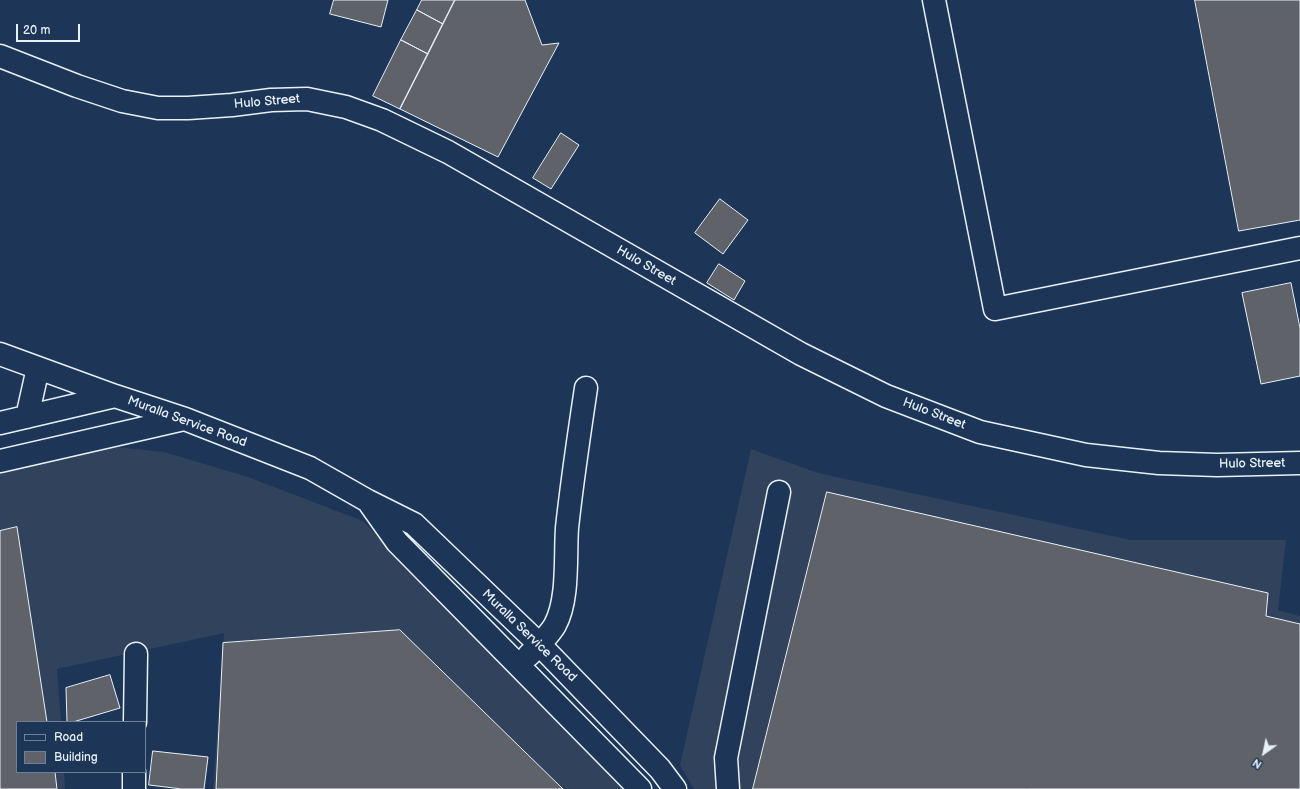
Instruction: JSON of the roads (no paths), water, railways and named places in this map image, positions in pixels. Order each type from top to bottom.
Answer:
[{"type":"street","points":[[934,0],[995,309],[1300,248]]},
{"type":"street","name":"Hulo Street","points":[[0,56],[77,86],[122,101],[158,108],[188,108],[232,105],[271,100],[307,99],[346,107],[382,120],[448,152],[800,354],[886,396],[980,432],[1086,455],[1159,463],[1217,465],[1300,463]]},
{"type":"street","name":"Muralla Service Road","points":[[0,354],[115,396],[185,419],[310,468],[368,501],[414,524],[539,644],[660,769],[675,789]]},
{"type":"street","points":[[27,417],[38,368]]},
{"type":"street","points":[[520,666],[555,626],[561,608],[566,573],[567,532],[571,493],[586,388]]},
{"type":"street","points":[[0,423],[115,396]]},
{"type":"street","points":[[0,461],[185,419]]},
{"type":"street","points":[[728,789],[726,758],[779,492]]},
{"type":"street","name":"Muralla Service Road","points":[[368,501],[398,542],[640,789]]},
{"type":"street","points":[[135,721],[136,654]]},
{"type":"street","points":[[134,773],[134,789]]}]
